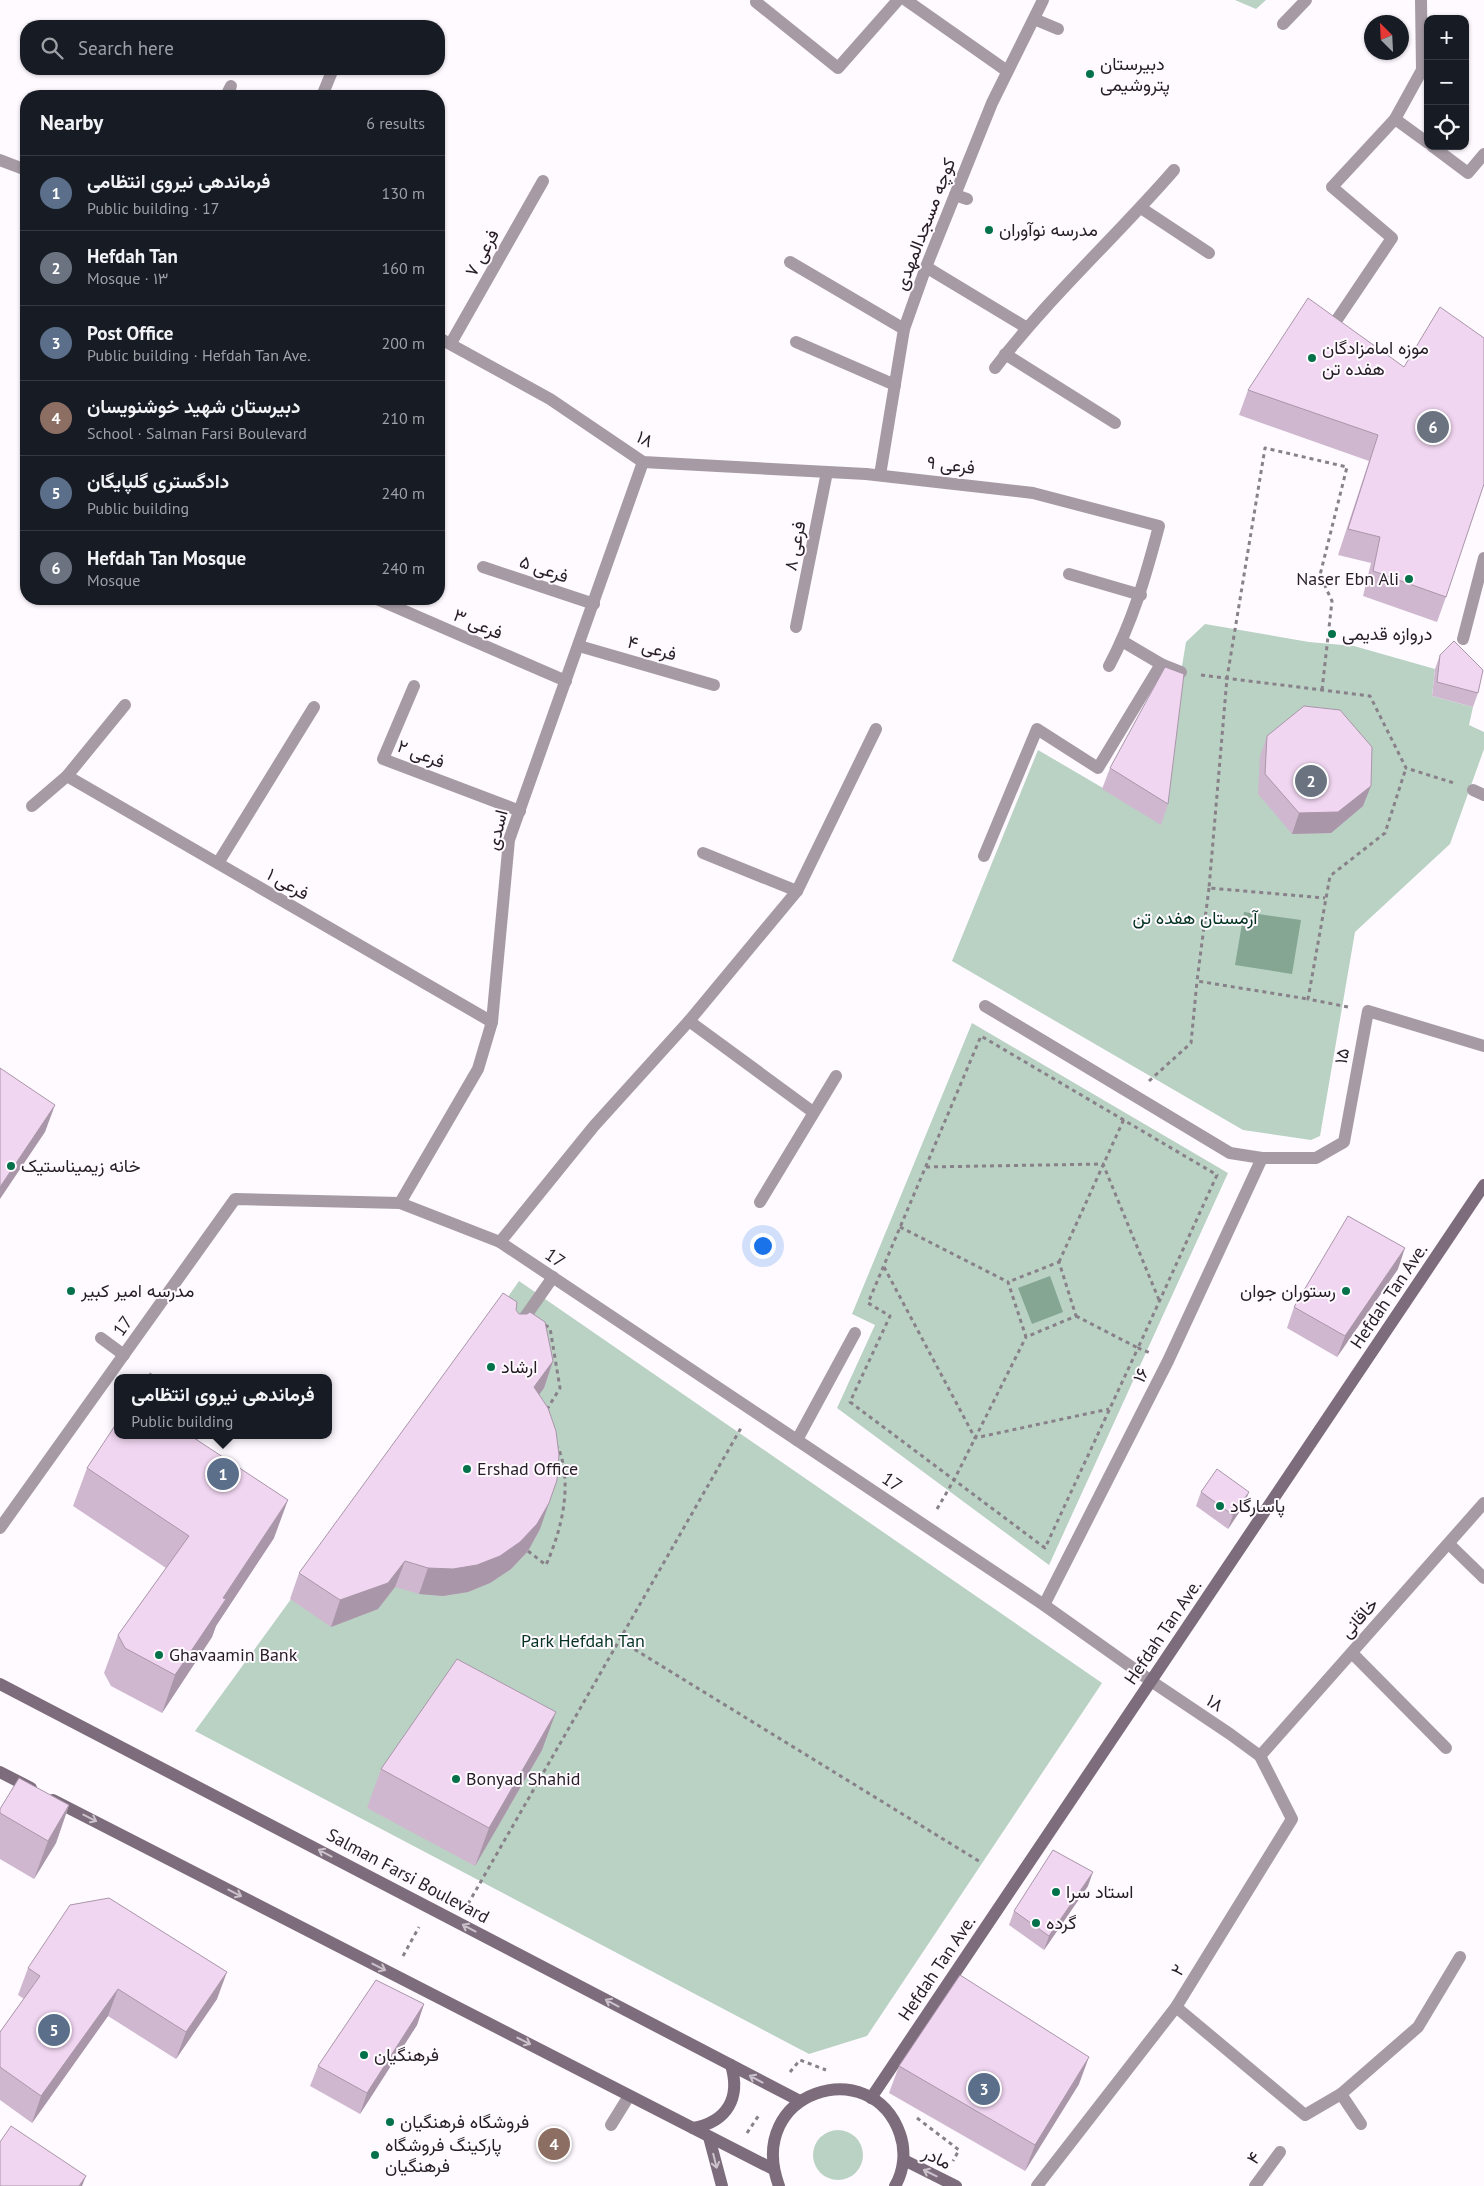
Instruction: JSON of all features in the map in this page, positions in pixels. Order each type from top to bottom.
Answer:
[{"type":"main road","name":"Hefdah Tan Ave.","points":[[871,2098],[1484,1185]]},
{"type":"main road","name":"Salman Farsi Boulevard","points":[[0,1684],[800,2101]]},
{"type":"main road","points":[[1,1775],[773,2169]]},
{"type":"main road","points":[[694,2128],[706,2126],[718,2119],[727,2109],[735,2087],[731,2065]]},
{"type":"main road","points":[[779,2186],[773,2169],[772,2150],[776,2132],[785,2114],[800,2101],[816,2093],[835,2089],[854,2091],[871,2098],[886,2110],[896,2124],[902,2142],[904,2160],[899,2180],[895,2186]]},
{"type":"main road","points":[[709,2137],[722,2186]]},
{"type":"main road","name":"مادر","points":[[904,2160],[956,2186]]},
{"type":"street","points":[[756,2],[838,68],[898,0]]},
{"type":"street","points":[[906,0],[1007,71]]},
{"type":"street","name":"کوچه مسجدالمهدی","points":[[880,474],[904,329],[954,195],[992,103],[1043,0]]},
{"type":"street","points":[[1283,24],[1306,0]]},
{"type":"street","points":[[1332,327],[1392,238],[1332,187],[1395,119],[1422,70],[1421,0]]},
{"type":"street","points":[[1034,19],[1058,29]]},
{"type":"street","points":[[324,90],[331,75]]},
{"type":"street","points":[[1395,119],[1424,140]]},
{"type":"street","points":[[1437,150],[1468,173],[1484,154]]},
{"type":"street","points":[[0,160],[20,168]]},
{"type":"street","points":[[995,368],[1027,328],[1141,208],[1174,170]]},
{"type":"street","name":"فرعی ۷","points":[[451,343],[543,180]]},
{"type":"street","points":[[954,195],[967,199]]},
{"type":"street","points":[[1141,208],[1209,253]]},
{"type":"street","points":[[790,262],[904,329]]},
{"type":"street","points":[[926,267],[1027,328]]},
{"type":"street","name":"۱۸","points":[[445,340],[550,399],[643,462],[866,474]]},
{"type":"street","points":[[796,342],[895,385]]},
{"type":"street","points":[[1005,354],[1115,424]]},
{"type":"street","name":"اسدی","points":[[400,1203],[478,1069],[492,1022],[509,840],[643,462]]},
{"type":"street","name":"فرعی ۸","points":[[796,627],[827,472]]},
{"type":"street","name":"فرعی ۹","points":[[866,474],[880,474],[1032,493],[1159,526],[1140,595]]},
{"type":"street","points":[[1463,639],[1484,558]]},
{"type":"street","name":"فرعی ۵","points":[[483,567],[594,604]]},
{"type":"street","points":[[1069,574],[1140,595],[1122,641],[1109,666]]},
{"type":"street","name":"فرعی ۳","points":[[391,605],[566,681]]},
{"type":"street","points":[[1122,641],[1161,664],[1181,672]]},
{"type":"street","name":"فرعی ۴","points":[[579,646],[714,685]]},
{"type":"street","points":[[984,856],[1037,729],[1098,768],[1161,664]]},
{"type":"street","name":"فرعی ۲","points":[[414,686],[383,759],[520,811]]},
{"type":"street","points":[[32,806],[66,776],[125,705]]},
{"type":"street","points":[[218,864],[314,707]]},
{"type":"street","points":[[500,1242],[594,1126],[689,1022],[797,891],[876,728]]},
{"type":"street","name":"فرعی ۱","points":[[66,776],[492,1022]]},
{"type":"street","points":[[703,853],[797,891]]},
{"type":"street","name":"۱۵","points":[[985,1006],[1230,1153],[1262,1158],[1316,1158],[1344,1142],[1368,1011]]},
{"type":"street","points":[[1368,1011],[1484,1046]]},
{"type":"street","points":[[689,1022],[813,1112]]},
{"type":"street","points":[[760,1202],[836,1076]]},
{"type":"street","name":"۱۶","points":[[1044,1605],[1168,1361],[1262,1158]]},
{"type":"street","name":"17","points":[[0,1528],[235,1199],[400,1203],[500,1242],[1044,1605],[1150,1681]]},
{"type":"street","points":[[514,1333],[552,1277]]},
{"type":"street","points":[[797,1440],[855,1334]]},
{"type":"street","points":[[101,1338],[124,1355]]},
{"type":"street","name":"خاقانی","points":[[1260,1756],[1484,1503]]},
{"type":"street","points":[[1449,1544],[1484,1578]]},
{"type":"street","points":[[1352,1653],[1446,1748]]},
{"type":"street","name":"۱۸","points":[[1150,1681],[1260,1756]]},
{"type":"street","name":"۲","points":[[1037,2186],[1176,2007],[1292,1819],[1260,1756]]},
{"type":"street","points":[[1176,2007],[1305,2115],[1341,2094],[1418,2027],[1460,1957]]},
{"type":"street","points":[[1341,2094],[1361,2124]]},
{"type":"street","points":[[611,2125],[629,2096]]},
{"type":"street","name":"۴","points":[[1255,2186],[1280,2152]]},
{"type":"path","points":[[1322,690],[1332,601],[1320,575],[1347,467],[1265,448],[1227,678],[1208,888],[1197,982],[1308,999],[1368,1011]]},
{"type":"path","points":[[1181,672],[1370,696],[1406,768],[1479,792]]},
{"type":"path","points":[[1308,999],[1330,876],[1384,833],[1406,768]]},
{"type":"path","points":[[1208,888],[1325,898]]},
{"type":"path","points":[[981,1036],[1217,1175],[1045,1548],[850,1402],[890,1316],[868,1303],[926,1167],[981,1036]]},
{"type":"path","points":[[926,1167],[1104,1164],[1159,1301]]},
{"type":"path","points":[[900,1227],[1008,1282],[1026,1337]]},
{"type":"path","points":[[1008,1282],[1059,1262],[1076,1316],[1138,1348]]},
{"type":"path","points":[[884,1267],[976,1438]]},
{"type":"path","points":[[527,1314],[550,1328],[560,1388],[544,1414]]},
{"type":"path","points":[[926,1526],[954,1480],[1026,1337],[1076,1316]]},
{"type":"path","points":[[976,1438],[1109,1409]]},
{"type":"path","points":[[458,1922],[621,1641],[751,1410]]},
{"type":"path","points":[[528,1551],[546,1565],[553,1548],[565,1500],[564,1462],[557,1446]]},
{"type":"path","points":[[621,1641],[982,1863]]},
{"type":"path","points":[[393,1974],[430,1908]]},
{"type":"green space","points":[[1235,0],[1266,0],[1256,9]]},
{"type":"green space","name":"آرمستان هفده تن","points":[[1205,624],[1309,642],[1354,646],[1435,669],[1432,696],[1473,707],[1469,725],[1484,732],[1484,749],[1450,844],[1355,932],[1320,1136],[1311,1140],[1243,1130],[952,961],[1038,750],[1103,788],[1181,672],[1186,642]]},
{"type":"green space","points":[[972,1023],[1228,1173],[1049,1565],[837,1408],[875,1325],[852,1314]]},
{"type":"green space","name":"Park Hefdah Tan","points":[[519,1281],[1102,1683],[867,2036],[809,2054],[195,1731],[446,1386]]},
{"type":"green space","points":[[833,2130],[843,2130],[856,2137],[863,2150],[863,2160],[856,2173],[843,2180],[833,2180],[824,2176],[817,2169],[813,2160],[813,2150],[817,2141],[824,2134]]},
{"type":"shaded area","points":[[1244,912],[1301,920],[1292,974],[1235,965]]},
{"type":"shaded area","points":[[1050,1276],[1063,1312],[1032,1324],[1018,1288]]},
{"type":"building","points":[[1308,298],[1404,367],[1440,307],[1484,338],[1484,484],[1446,597],[1373,571],[1380,537],[1348,529],[1378,435],[1248,390]]},
{"type":"building","points":[[1454,641],[1483,670],[1478,693],[1437,682],[1440,655]]},
{"type":"building","points":[[1165,667],[1184,674],[1168,804],[1110,768]]},
{"type":"building","points":[[1304,706],[1340,710],[1372,747],[1371,786],[1338,812],[1299,813],[1265,774],[1267,736]]},
{"type":"building","points":[[0,1068],[55,1105],[0,1187]]},
{"type":"building","name":"رستوران جوان","points":[[1348,1216],[1405,1248],[1345,1336],[1294,1307]]},
{"type":"building","name":"Ershad Office","points":[[503,1293],[517,1302],[516,1310],[519,1314],[530,1312],[545,1322],[553,1361],[534,1387],[548,1408],[556,1431],[559,1455],[557,1480],[549,1503],[537,1524],[520,1542],[500,1556],[477,1565],[453,1569],[428,1568],[405,1561],[388,1583],[340,1600],[299,1573]]},
{"type":"building","points":[[114,1427],[114,1439],[196,1439],[288,1500],[223,1598],[226,1599],[175,1675],[125,1648],[118,1635],[189,1536],[87,1468]]},
{"type":"building","points":[[1217,1469],[1249,1492],[1233,1515],[1201,1492]]},
{"type":"building","name":"Bonyad Shahid","points":[[457,1659],[556,1712],[489,1828],[381,1769]]},
{"type":"building","points":[[19,1778],[69,1805],[48,1841],[0,1813],[0,1809]]},
{"type":"building","points":[[1053,1850],[1093,1872],[1049,1936],[1014,1911]]},
{"type":"building","points":[[109,1898],[227,1972],[186,2032],[118,1989],[41,2096],[0,2067],[0,2032],[40,1976],[28,1968],[70,1905]]},
{"type":"building","points":[[960,1975],[1089,2057],[1035,2145],[899,2066]]},
{"type":"building","name":"فرهنگیان","points":[[376,1980],[424,2004],[367,2093],[318,2066]]},
{"type":"building","points":[[11,2126],[86,2176],[79,2186],[0,2186],[0,2142]]},
{"type":"place","name":"دبیرستان پتروشیمی","points":[[1090,74]]},
{"type":"place","name":"مدرسه نوآوران","points":[[989,230]]},
{"type":"place","name":"موزه امامزادگان هفده تن","points":[[1312,358]]},
{"type":"place","name":"Hefdah Tan Mosque","points":[[1433,427]]},
{"type":"place","name":"Naser Ebn Ali","points":[[1409,579]]},
{"type":"place","name":"دروازه قدیمی","points":[[1332,634]]},
{"type":"place","name":"Hefdah Tan","points":[[1311,781]]},
{"type":"place","name":"خانه زیمیناستیک","points":[[11,1166]]},
{"type":"place","name":"مدرسه امیر کبیر","points":[[71,1291]]},
{"type":"place","name":"رستوران جوان","points":[[1346,1291]]},
{"type":"place","name":"ارشاد","points":[[491,1367]]},
{"type":"place","name":"Ershad Office","points":[[467,1469]]},
{"type":"place","name":"فرماندهی نیروی انتظامی","points":[[223,1474]]},
{"type":"place","name":"پاسارگاد","points":[[1220,1506]]},
{"type":"place","name":"Ghavaamin Bank","points":[[159,1655]]},
{"type":"place","name":"Bonyad Shahid","points":[[456,1779]]},
{"type":"place","name":"استاد سرا","points":[[1056,1892]]},
{"type":"place","name":"گرده","points":[[1036,1923]]},
{"type":"place","name":"دادگستری گلپایگان","points":[[54,2030]]},
{"type":"place","name":"فرهنگیان","points":[[364,2055]]},
{"type":"place","name":"Post Office","points":[[984,2089]]},
{"type":"place","name":"فروشگاه فرهنگیان","points":[[390,2122]]},
{"type":"place","name":"دبیرستان شهید خوشنویسان","points":[[554,2144]]},
{"type":"place","name":"پارکینگ فروشگاه فرهنگیان","points":[[375,2155]]}]
